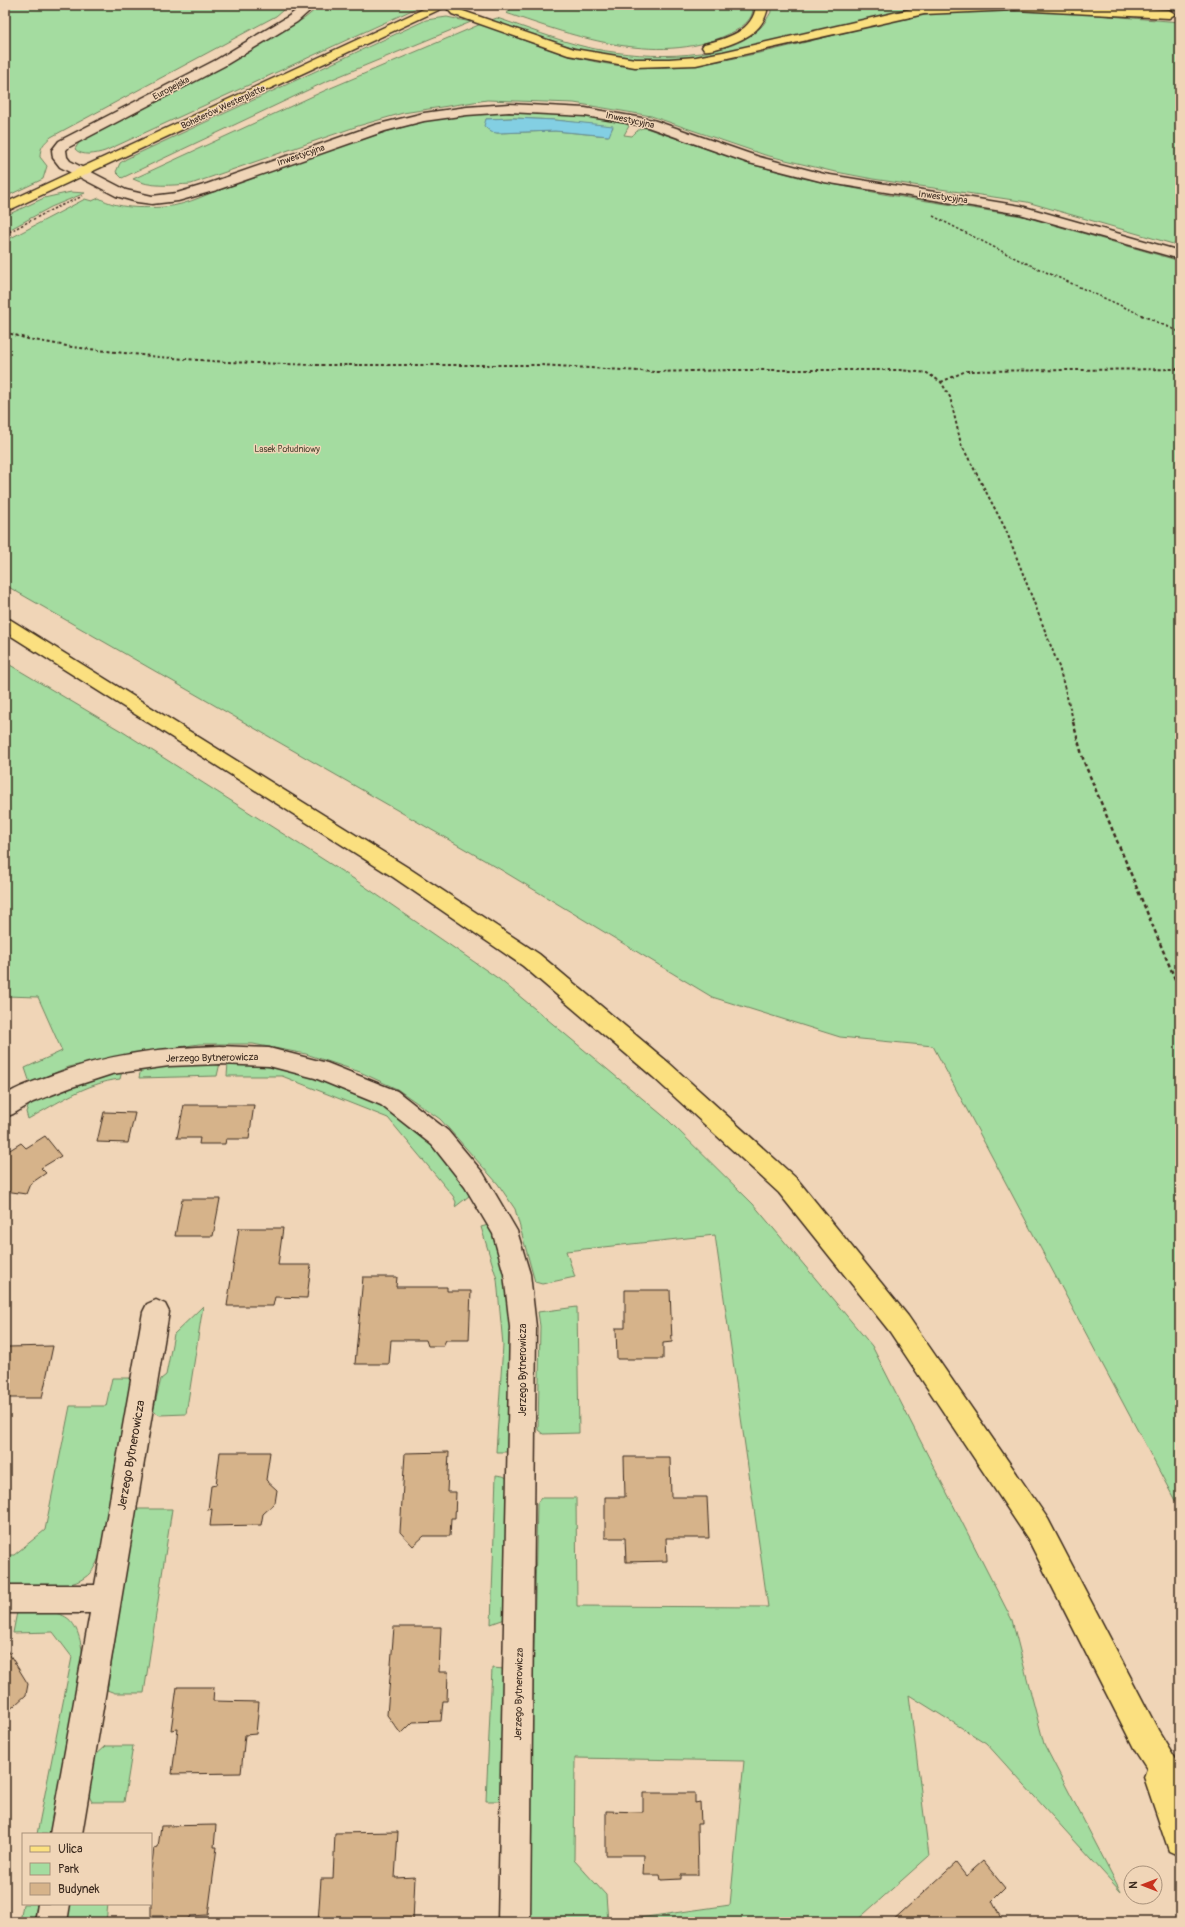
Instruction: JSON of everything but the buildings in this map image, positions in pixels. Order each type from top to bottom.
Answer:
[{"type":"main road","name":"Bohaterów Westerplatte","points":[[5,208],[441,5]]},
{"type":"main road","points":[[450,5],[456,12],[572,52],[634,63],[696,61],[924,10],[957,6],[998,5],[1174,15]]},
{"type":"main road","points":[[540,28],[572,39],[614,50],[679,51],[723,44],[742,34],[757,25],[763,10],[762,5]]},
{"type":"main road","points":[[1071,5],[1174,15]]},
{"type":"main road","points":[[5,624],[400,872],[531,960],[661,1070],[788,1186],[899,1324],[1038,1529],[1147,1741],[1180,1795]]},
{"type":"main road","points":[[1147,1741],[1180,1840]]},
{"type":"street","name":"Europejska","points":[[82,173],[65,164],[60,158],[59,150],[64,144],[220,63],[293,19],[310,5]]},
{"type":"street","name":"Inwestycyjna","points":[[82,173],[121,193],[137,198],[152,200],[178,196],[212,187],[380,128],[424,117],[467,111],[508,108],[585,112],[648,123],[754,160],[824,178],[999,206],[1042,215],[1180,255]]},
{"type":"street","name":"Jerzego Bytnerowicza","points":[[5,1107],[26,1095],[66,1079],[112,1065],[169,1057],[220,1055],[269,1057],[319,1070],[389,1098],[440,1138],[474,1180],[505,1231],[517,1274],[523,1327],[514,1922]]},
{"type":"street","name":"Jerzego Bytnerowicza","points":[[66,1833],[156,1312]]},
{"type":"street","points":[[5,1599],[107,1599]]},
{"type":"street","points":[[50,1922],[54,1905]]},
{"type":"path","points":[[920,194],[921,208],[946,224],[1016,259],[1180,332]]},
{"type":"path","points":[[5,234],[53,209],[86,195]]},
{"type":"path","points":[[5,332],[28,339],[72,347],[159,357],[226,362],[316,365],[540,365],[656,372],[731,370],[900,370],[927,373],[941,382],[950,397],[961,444],[1006,530],[1059,667],[1084,762],[1180,991]]},
{"type":"path","points":[[941,382],[966,371],[1180,369]]},
{"type":"green space","points":[[5,5],[289,5],[276,16],[51,137],[44,143],[41,150],[40,157],[47,166],[43,179],[5,197]]},
{"type":"green space","points":[[321,5],[423,5],[105,151],[85,154],[78,152],[75,149],[80,141],[255,47],[305,18]]},
{"type":"green space","points":[[496,5],[752,5],[753,9],[751,17],[742,26],[735,31],[708,42],[679,48],[650,48],[620,45],[561,31],[506,13],[510,11]]},
{"type":"green space","points":[[770,5],[935,5],[714,54],[681,59],[658,60],[625,59],[574,48],[491,20],[497,18],[564,41],[605,51],[628,54],[676,55],[700,53],[723,48],[743,40],[763,25],[771,12]]},
{"type":"green space","points":[[1110,5],[1148,5],[1180,8],[1180,11]]},
{"type":"green space","points":[[971,9],[1039,10],[1180,22],[1180,246],[1027,202],[873,179],[831,171],[765,155],[651,116],[574,103],[487,100],[403,113],[358,126],[191,184],[154,185],[133,179],[326,90],[481,24],[556,52],[595,62],[653,68],[688,66],[739,57],[871,26],[921,16]]},
{"type":"green space","points":[[447,17],[471,22],[325,82],[122,178],[116,172],[120,163],[126,159],[426,20]]},
{"type":"green space","name":"Lasek Południowy","points":[[523,112],[592,117],[625,123],[629,126],[624,135],[632,136],[640,129],[646,128],[750,164],[802,178],[883,194],[1022,216],[1180,261],[1180,1510],[933,1046],[840,1037],[712,997],[498,868],[5,585],[5,241],[85,199],[92,201],[99,198],[106,202],[131,207],[174,206],[192,201],[227,186],[325,152],[414,124],[454,117]],"holes":[[[513,118],[555,120],[613,127],[608,136],[555,131],[497,133],[486,128],[486,119]]]},
{"type":"green space","points":[[71,192],[85,193],[51,207],[5,232],[5,216],[44,198]]},
{"type":"green space","points":[[5,662],[123,732],[354,879],[499,979],[667,1119],[753,1204],[872,1346],[1012,1620],[1044,1744],[1121,1892],[986,1743],[909,1695],[929,1856],[855,1922],[638,1922],[639,1918],[730,1905],[744,1761],[575,1758],[574,1860],[606,1895],[608,1922],[528,1922],[537,1503],[541,1498],[576,1498],[577,1606],[768,1607],[715,1235],[566,1251],[575,1277],[542,1284],[535,1282],[515,1209],[498,1184],[440,1119],[397,1089],[360,1072],[306,1054],[253,1044],[199,1044],[120,1056],[69,1067],[30,1083],[25,1068],[62,1051],[38,997],[5,996]]},
{"type":"green space","points":[[220,1063],[217,1076],[139,1078],[141,1068]]},
{"type":"green space","points":[[228,1063],[258,1065],[288,1070],[346,1088],[373,1101],[399,1117],[444,1157],[470,1191],[469,1196],[455,1207],[456,1202],[453,1196],[388,1118],[282,1076],[227,1076]]},
{"type":"green space","points":[[122,1071],[120,1079],[108,1081],[84,1089],[28,1119],[26,1112],[30,1102],[87,1079]]},
{"type":"green space","points":[[492,1224],[501,1246],[514,1338],[512,1449],[507,1452],[496,1452],[503,1345],[497,1279],[481,1227]]},
{"type":"green space","points":[[203,1306],[186,1414],[160,1415],[153,1411],[161,1379],[166,1375],[174,1334]]},
{"type":"green space","points":[[577,1307],[579,1433],[543,1434],[538,1430],[540,1326],[538,1312]]},
{"type":"green space","points":[[112,1378],[132,1378],[102,1550],[95,1566],[84,1578],[67,1585],[46,1587],[5,1586],[5,1555],[14,1555],[45,1530],[70,1406],[106,1406]]},
{"type":"green space","points":[[496,1475],[503,1476],[511,1480],[505,1619],[491,1624]]},
{"type":"green space","points":[[136,1509],[172,1509],[144,1693],[115,1693],[107,1690]]},
{"type":"green space","points":[[17,1612],[44,1612],[64,1616],[71,1621],[76,1629],[83,1657],[50,1833],[37,1833],[72,1657],[53,1632],[13,1633]]},
{"type":"green space","points":[[492,1668],[505,1669],[500,1801],[486,1801]]},
{"type":"green space","points":[[106,1746],[133,1746],[124,1802],[92,1802],[87,1792],[95,1756]]},
{"type":"green space","points":[[23,1905],[37,1905],[34,1922],[20,1922]]},
{"type":"green space","points":[[68,1905],[108,1905],[106,1922],[65,1922]]},
{"type":"water","points":[[513,118],[555,120],[613,126],[609,136],[555,131],[497,133],[491,132],[484,126],[486,119]]}]
